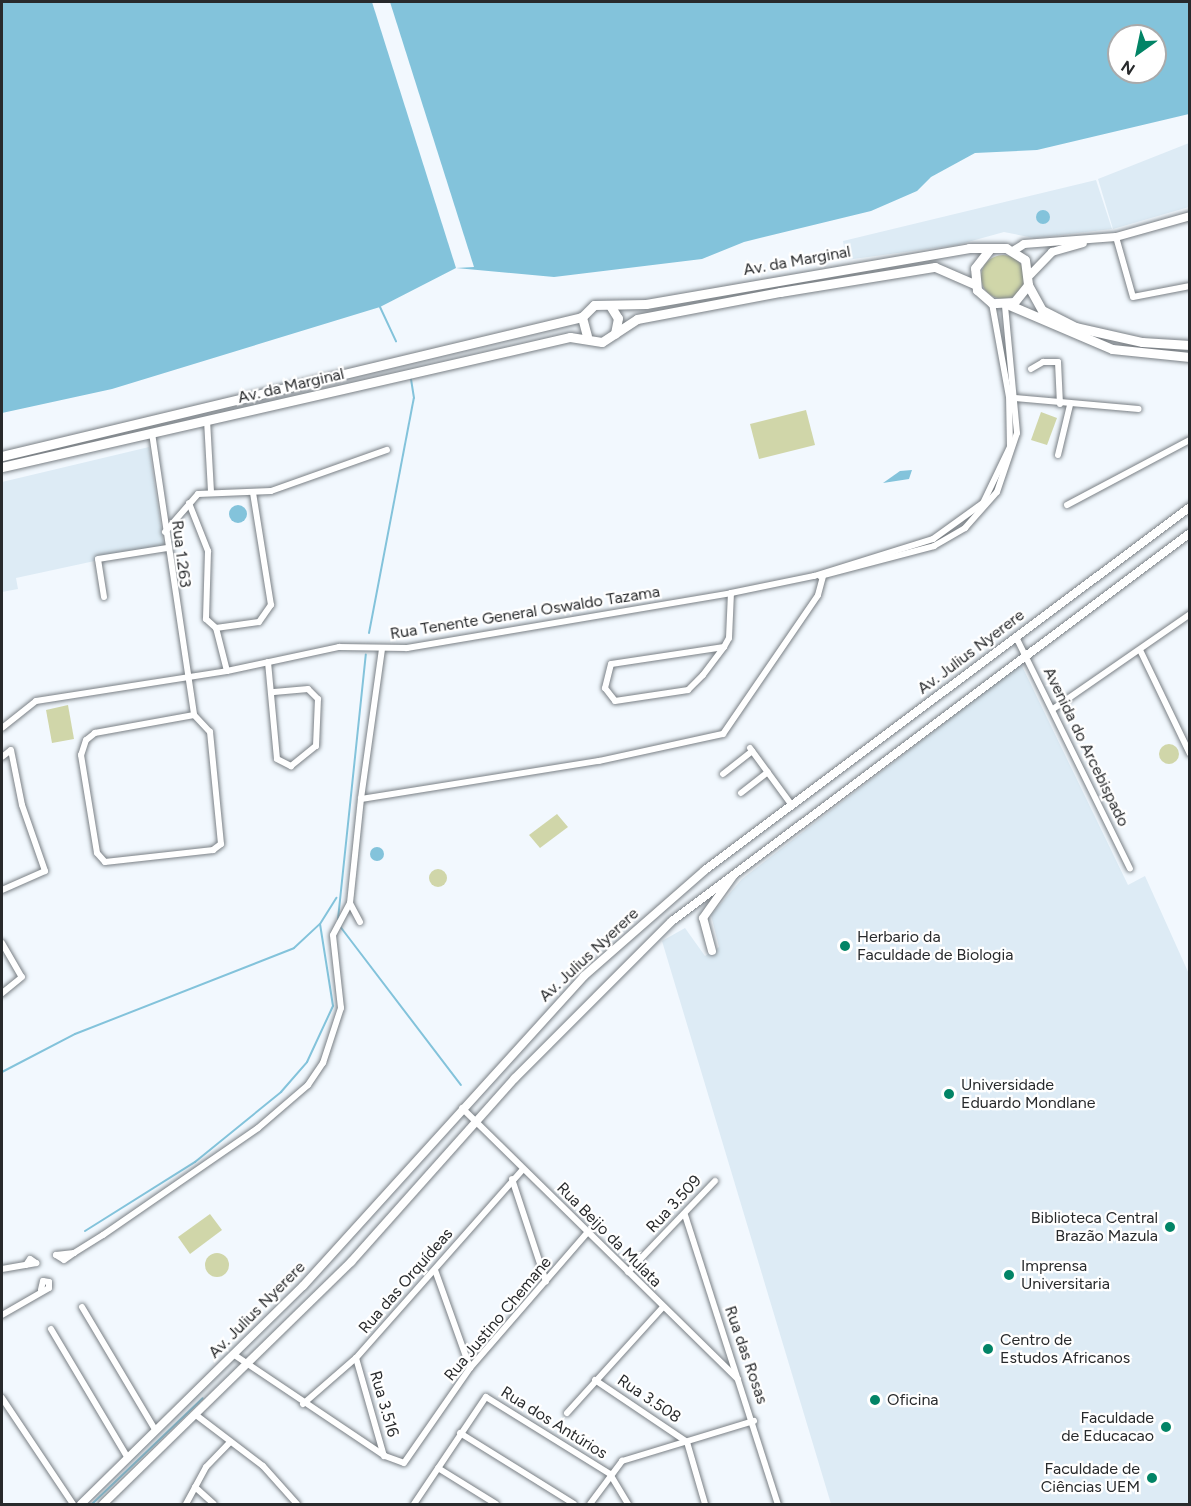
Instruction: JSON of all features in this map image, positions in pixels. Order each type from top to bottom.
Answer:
[{"type":"main road","name":"Av. da Marginal","points":[[2,456],[582,317],[594,305],[611,307],[946,250],[1013,250],[1024,244],[1116,237],[1190,216]]},
{"type":"main road","points":[[1006,305],[1021,298],[1029,280],[1052,252],[1086,241]]},
{"type":"main road","points":[[974,284],[975,268],[990,249]]},
{"type":"main road","points":[[1013,250],[1025,260],[1029,280],[1042,310],[1075,327],[1142,342],[1190,345]]},
{"type":"main road","name":"Av. da Marginal","points":[[2,467],[587,336],[602,342],[637,320],[935,267],[974,284],[992,303]]},
{"type":"main road","points":[[992,303],[1006,305],[1112,349],[1190,357]]},
{"type":"main road","points":[[611,307],[618,318],[614,336]]},
{"type":"main road","points":[[582,317],[587,336]]},
{"type":"main road","name":"Av. Julius Nyerere","points":[[81,1504],[327,1260],[574,986],[658,911],[791,804],[1190,507]]},
{"type":"main road","name":"Av. Julius Nyerere","points":[[103,1504],[247,1367],[645,945],[734,873],[1190,533]]},
{"type":"main road","points":[[712,951],[704,918],[734,873]]},
{"type":"street","points":[[1116,237],[1133,297],[1190,286]]},
{"type":"street","name":"Rua Tenente General Oswaldo Tazama","points":[[2,728],[36,701],[227,671],[339,647],[382,649],[731,593],[814,576],[949,532],[994,489],[1012,431],[992,303]]},
{"type":"street","name":"Rua Tenente General Oswaldo Tazama","points":[[814,576],[823,576],[918,553],[978,517],[1010,466],[1017,433],[1006,305]]},
{"type":"street","points":[[1031,369],[1043,362],[1058,362],[1060,404]]},
{"type":"street","points":[[1015,398],[1070,405],[1139,408]]},
{"type":"street","points":[[1058,455],[1070,405]]},
{"type":"street","points":[[207,420],[212,491]]},
{"type":"street","name":"Rua 1.263","points":[[152,433],[167,548],[194,715]]},
{"type":"street","points":[[1067,505],[1190,440]]},
{"type":"street","points":[[165,532],[189,503],[212,491],[253,493],[288,487],[387,450]]},
{"type":"street","points":[[216,628],[253,624],[269,612],[272,597],[253,493]]},
{"type":"street","points":[[189,503],[210,558],[206,619],[216,628],[227,671]]},
{"type":"street","points":[[104,597],[98,560],[167,548]]},
{"type":"street","points":[[361,799],[599,761],[723,734],[818,595],[823,576]]},
{"type":"street","points":[[724,647],[611,664],[605,688],[615,701],[688,690],[724,647],[731,593]]},
{"type":"street","points":[[1053,709],[1190,614]]},
{"type":"street","name":"Avenida do Arcebispado","points":[[1016,637],[1130,869]]},
{"type":"street","points":[[74,1253],[258,1128],[308,1085],[323,1063],[341,1008],[333,935],[350,903],[361,799],[382,649]]},
{"type":"street","points":[[1140,650],[1190,754]]},
{"type":"street","points":[[268,663],[277,759],[291,766],[316,746],[317,696],[308,689],[271,692]]},
{"type":"street","points":[[194,715],[206,721],[210,732],[221,844],[213,850],[105,861],[98,853],[81,755],[86,740],[95,733],[194,715]]},
{"type":"street","points":[[723,774],[751,749],[791,804]]},
{"type":"street","points":[[2,757],[11,750],[22,805],[45,872],[2,890]]},
{"type":"street","points":[[741,793],[768,772]]},
{"type":"street","points":[[363,786],[381,797]]},
{"type":"street","points":[[350,903],[360,922]]},
{"type":"street","points":[[2,943],[22,976],[2,993]]},
{"type":"street","name":"Rua Beijo da Mulata","points":[[462,1108],[738,1379]]},
{"type":"street","name":"Rua das Orquídeas","points":[[303,1404],[356,1359],[523,1169]]},
{"type":"street","points":[[512,1179],[546,1282]]},
{"type":"street","name":"Rua 3.509","points":[[628,1272],[685,1215],[715,1181]]},
{"type":"street","name":"Rua das Rosas","points":[[685,1215],[738,1379],[754,1421],[778,1504]]},
{"type":"street","name":"Rua Justino Chemane","points":[[233,1354],[247,1367],[398,1464],[409,1461],[470,1368],[588,1232]]},
{"type":"street","points":[[2,1269],[26,1265]]},
{"type":"street","points":[[435,1270],[470,1368]]},
{"type":"street","points":[[2,1315],[41,1290]]},
{"type":"street","points":[[82,1307],[156,1431]]},
{"type":"street","points":[[567,1413],[663,1307]]},
{"type":"street","points":[[51,1329],[128,1458]]},
{"type":"street","name":"Rua 3.516","points":[[356,1359],[385,1456]]},
{"type":"street","name":"Rua 3.508","points":[[595,1380],[687,1442]]},
{"type":"street","points":[[2,1398],[73,1504]]},
{"type":"street","name":"Rua dos Antúrios","points":[[460,1433],[483,1398],[610,1474],[628,1504]]},
{"type":"street","points":[[196,1415],[263,1466],[297,1504]]},
{"type":"street","points":[[590,1504],[610,1474],[622,1461],[643,1451],[687,1442],[754,1421]]},
{"type":"street","points":[[414,1504],[460,1433],[574,1504]]},
{"type":"street","points":[[186,1504],[195,1487],[230,1442]]},
{"type":"street","points":[[687,1442],[705,1504]]},
{"type":"street","points":[[438,1468],[496,1504]]},
{"type":"street","points":[[195,1487],[214,1504]]},
{"type":"shaded area","points":[[1189,143],[1189,207],[1113,229],[1098,179]]},
{"type":"shaded area","points":[[1096,180],[1112,229],[1034,238],[1004,232],[957,245],[846,260],[843,241]]},
{"type":"shaded area","points":[[149,447],[164,546],[16,578],[18,589],[2,592],[2,482]]},
{"type":"shaded area","name":"Universidade Eduardo Mondlane","points":[[1021,664],[1128,885],[1145,876],[1189,974],[1189,1504],[831,1504],[662,941],[685,928],[705,956],[719,947],[711,915],[742,879]]},
{"type":"green space","points":[[1003,255],[1012,256],[1019,261],[1024,268],[1024,286],[1019,293],[1012,298],[1003,299],[994,298],[987,293],[982,286],[981,277],[982,268],[987,261],[994,256]]},
{"type":"green space","points":[[806,410],[815,445],[759,459],[750,424]]},
{"type":"green space","points":[[1041,412],[1057,418],[1047,445],[1031,440]]},
{"type":"green space","points":[[68,705],[74,739],[52,743],[46,710]]},
{"type":"green space","points":[[1165,744],[1173,744],[1179,750],[1179,758],[1173,764],[1165,764],[1159,758],[1159,750]]},
{"type":"green space","points":[[557,814],[568,827],[540,848],[529,835]]},
{"type":"green space","points":[[438,869],[444,872],[447,878],[444,884],[438,887],[432,884],[429,878],[432,872]]},
{"type":"green space","points":[[210,1214],[222,1230],[190,1254],[178,1237]]},
{"type":"green space","points":[[217,1253],[222,1254],[228,1260],[228,1270],[222,1276],[217,1277],[212,1276],[206,1270],[205,1265],[206,1260],[212,1254]]},
{"type":"water","points":[[2,2],[1189,2],[1189,114],[1037,150],[975,153],[931,177],[917,191],[871,211],[744,242],[702,259],[554,277],[456,268],[380,307],[112,389],[2,413]]},
{"type":"water","points":[[1043,210],[1048,212],[1050,217],[1048,222],[1043,224],[1038,222],[1036,217],[1038,212]]},
{"type":"water","points":[[912,470],[909,479],[883,483],[900,471]]},
{"type":"water","points":[[238,505],[244,508],[247,514],[244,520],[238,523],[232,520],[229,514],[232,508]]},
{"type":"water","points":[[374,847],[380,847],[384,854],[380,861],[374,861],[370,857],[370,851]]},
{"type":"pier","points":[[372,2],[390,2],[474,267],[456,268]]},
{"type":"waterway","points":[[380,307],[396,341]]},
{"type":"waterway","points":[[369,633],[414,398],[411,378]]},
{"type":"waterway","points":[[338,919],[366,654]]},
{"type":"waterway","points":[[2,1072],[75,1034],[294,948],[320,924],[336,898]]},
{"type":"waterway","points":[[85,1231],[195,1162],[281,1092],[307,1062],[333,1006],[320,924]]},
{"type":"waterway","points":[[339,925],[461,1085]]},
{"type":"waterway","points":[[92,1504],[203,1398]]},
{"type":"place","name":"Herbario da Faculdade de Biologia","points":[[845,946]]},
{"type":"place","name":"Universidade Eduardo Mondlane","points":[[949,1094]]},
{"type":"place","name":"Biblioteca Central Brazão Mazula","points":[[1170,1227]]},
{"type":"place","name":"Imprensa Universitaria","points":[[1009,1275]]},
{"type":"place","name":"Centro de Estudos Africanos","points":[[988,1349]]},
{"type":"place","name":"Oficina","points":[[875,1400]]},
{"type":"place","name":"Faculdade de Educacao","points":[[1166,1427]]},
{"type":"place","name":"Faculdade de Ciências UEM","points":[[1152,1478]]}]
